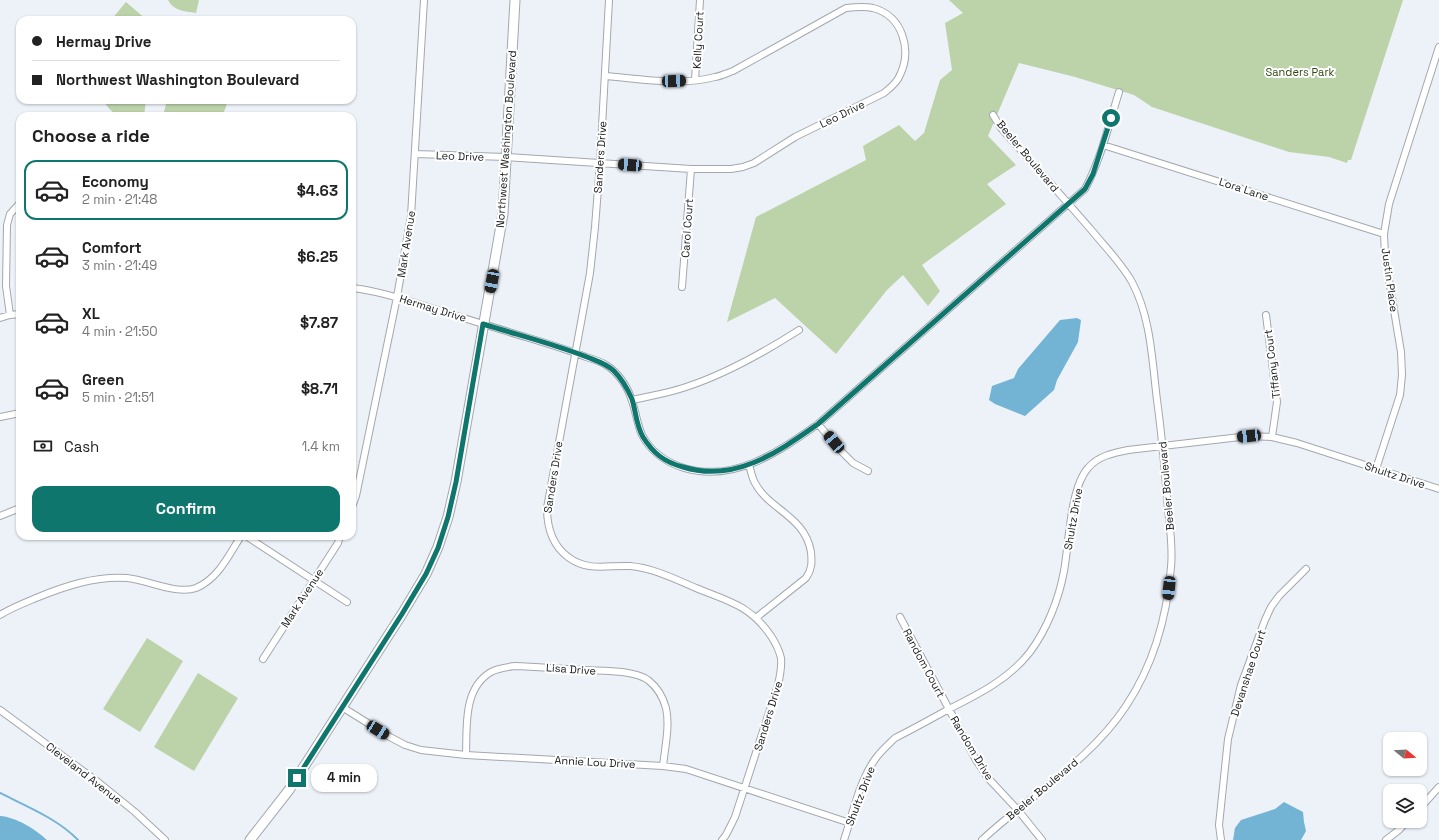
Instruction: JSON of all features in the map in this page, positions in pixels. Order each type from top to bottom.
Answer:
[{"type":"main road","name":"Northwest Washington Boulevard","points":[[250,840],[289,790],[426,574],[438,548],[448,517],[456,482],[503,214],[515,0]]},
{"type":"street","name":"Mark Avenue","points":[[356,496],[397,297],[411,216],[416,154],[424,0]]},
{"type":"street","name":"Sanders Drive","points":[[609,0],[600,163],[590,273],[547,508],[547,522],[558,547],[568,557],[580,564],[593,567],[630,566],[666,575],[743,607],[757,618],[776,643],[780,657],[781,669],[778,685],[735,817],[722,840]]},
{"type":"street","name":"Kelly Court","points":[[695,80],[700,0]]},
{"type":"street","name":"Leo Drive","points":[[416,154],[506,157],[691,169],[731,169],[742,167],[754,163],[795,137],[884,93],[893,86],[900,77],[906,51],[902,32],[894,20],[884,12],[873,8],[859,6],[846,8],[733,71],[715,77],[674,81],[605,76]]},
{"type":"street","name":"Justin Place","points":[[1376,469],[1400,395],[1402,375],[1401,352],[1385,256],[1384,234],[1389,204],[1439,47]]},
{"type":"street","name":"Hermay Drive","points":[[356,289],[397,297],[575,352],[605,364],[614,371],[622,381],[632,400],[636,420],[642,435],[651,449],[662,458],[673,464],[701,472],[721,472],[750,465],[777,451],[818,424],[1085,189],[1093,174],[1119,92]]},
{"type":"street","name":"Beeler Boulevard","points":[[982,840],[1017,809],[1068,769],[1107,731],[1125,708],[1139,686],[1157,645],[1167,603],[1172,565],[1163,446],[1149,333],[1143,305],[1131,280],[1068,204],[1001,128],[993,115]]},
{"type":"street","name":"Lora Lane","points":[[1103,145],[1384,234]]},
{"type":"street","name":"Carol Court","points":[[682,287],[691,169]]},
{"type":"street","points":[[10,315],[6,286],[7,225],[10,214],[16,207]]},
{"type":"street","points":[[0,318],[16,314]]},
{"type":"street","name":"Tiffany Court","points":[[1266,315],[1277,402],[1272,437]]},
{"type":"street","points":[[632,400],[685,388],[718,375],[748,361],[799,330]]},
{"type":"street","points":[[0,417],[16,413]]},
{"type":"street","points":[[818,424],[853,463],[868,471]]},
{"type":"street","name":"Shultz Drive","points":[[844,840],[866,774],[875,759],[884,749],[895,738],[984,691],[1010,672],[1030,652],[1046,625],[1056,602],[1064,572],[1075,497],[1080,481],[1087,469],[1096,460],[1110,454],[1163,446],[1249,436],[1272,437],[1297,443],[1439,490]]},
{"type":"street","points":[[750,465],[754,483],[763,494],[797,524],[806,537],[810,548],[812,562],[811,571],[806,578],[757,618]]},
{"type":"street","points":[[0,516],[16,510]]},
{"type":"street","points":[[0,615],[54,591],[77,583],[100,579],[128,578],[183,590],[195,588],[208,581],[221,569],[239,540]]},
{"type":"street","points":[[252,540],[347,602]]},
{"type":"street","name":"Mark Avenue","points":[[263,659],[339,540]]},
{"type":"street","name":"Devanshae Court","points":[[1221,840],[1219,825],[1228,739],[1241,685],[1271,607],[1279,596],[1306,569]]},
{"type":"street","name":"Random Court","points":[[900,617],[948,710]]},
{"type":"street","name":"Lisa Drive","points":[[466,754],[468,710],[472,695],[481,682],[491,672],[504,667],[516,666],[617,672],[636,674],[648,680],[662,697],[666,708],[668,722],[663,766]]},
{"type":"street","name":"Annie Lou Drive","points":[[342,707],[405,745],[421,750],[663,766],[699,773],[850,823]]},
{"type":"street","name":"Cleveland Avenue","points":[[0,710],[98,782],[135,812],[165,840]]},
{"type":"street","name":"Random Drive","points":[[948,710],[976,760],[988,778],[1017,809],[1042,840]]},
{"type":"street","points":[[1427,800],[1439,787]]},
{"type":"street","points":[[1386,840],[1401,828]]},
{"type":"green space","points":[[168,0],[199,0],[196,13],[183,11],[176,8],[170,4]]},
{"type":"green space","name":"Sanders Park","points":[[949,0],[1403,0],[1351,160],[1348,160],[1347,163],[1329,157],[1289,152],[1152,107],[1134,95],[1075,77],[1019,63],[988,136],[1016,165],[987,184],[1006,204],[922,265],[940,291],[928,306],[903,275],[887,290],[836,354],[775,298],[727,322],[756,217],[866,160],[863,146],[899,125],[915,141],[924,133],[940,80],[952,70],[945,23],[963,13]]},
{"type":"green space","points":[[126,2],[142,16],[114,16]]},
{"type":"green space","points":[[106,104],[146,104],[144,112],[113,112]]},
{"type":"green space","points":[[166,104],[226,104],[224,112],[164,112]]},
{"type":"green space","points":[[147,638],[183,661],[140,732],[103,709]]},
{"type":"green space","points":[[198,673],[238,698],[194,771],[154,747]]},
{"type":"water","points":[[1077,318],[1081,320],[1078,342],[1057,380],[1054,390],[1025,416],[995,404],[989,400],[992,386],[1014,378],[1018,369],[1060,320]]},
{"type":"water","points":[[1284,802],[1303,812],[1306,831],[1301,840],[1233,840],[1235,828],[1241,820],[1275,809]]},
{"type":"water","points":[[0,816],[25,824],[47,840],[0,840]]},
{"type":"waterway","points":[[0,793],[51,819],[70,832],[78,840]]},
{"type":"route","points":[[297,778],[402,614],[426,574],[438,548],[448,517],[456,482],[483,324],[575,352],[605,364],[614,371],[622,381],[632,400],[636,420],[642,435],[651,449],[662,458],[673,464],[701,472],[721,472],[750,465],[799,438],[818,424],[1085,189],[1093,174],[1111,118]]}]
